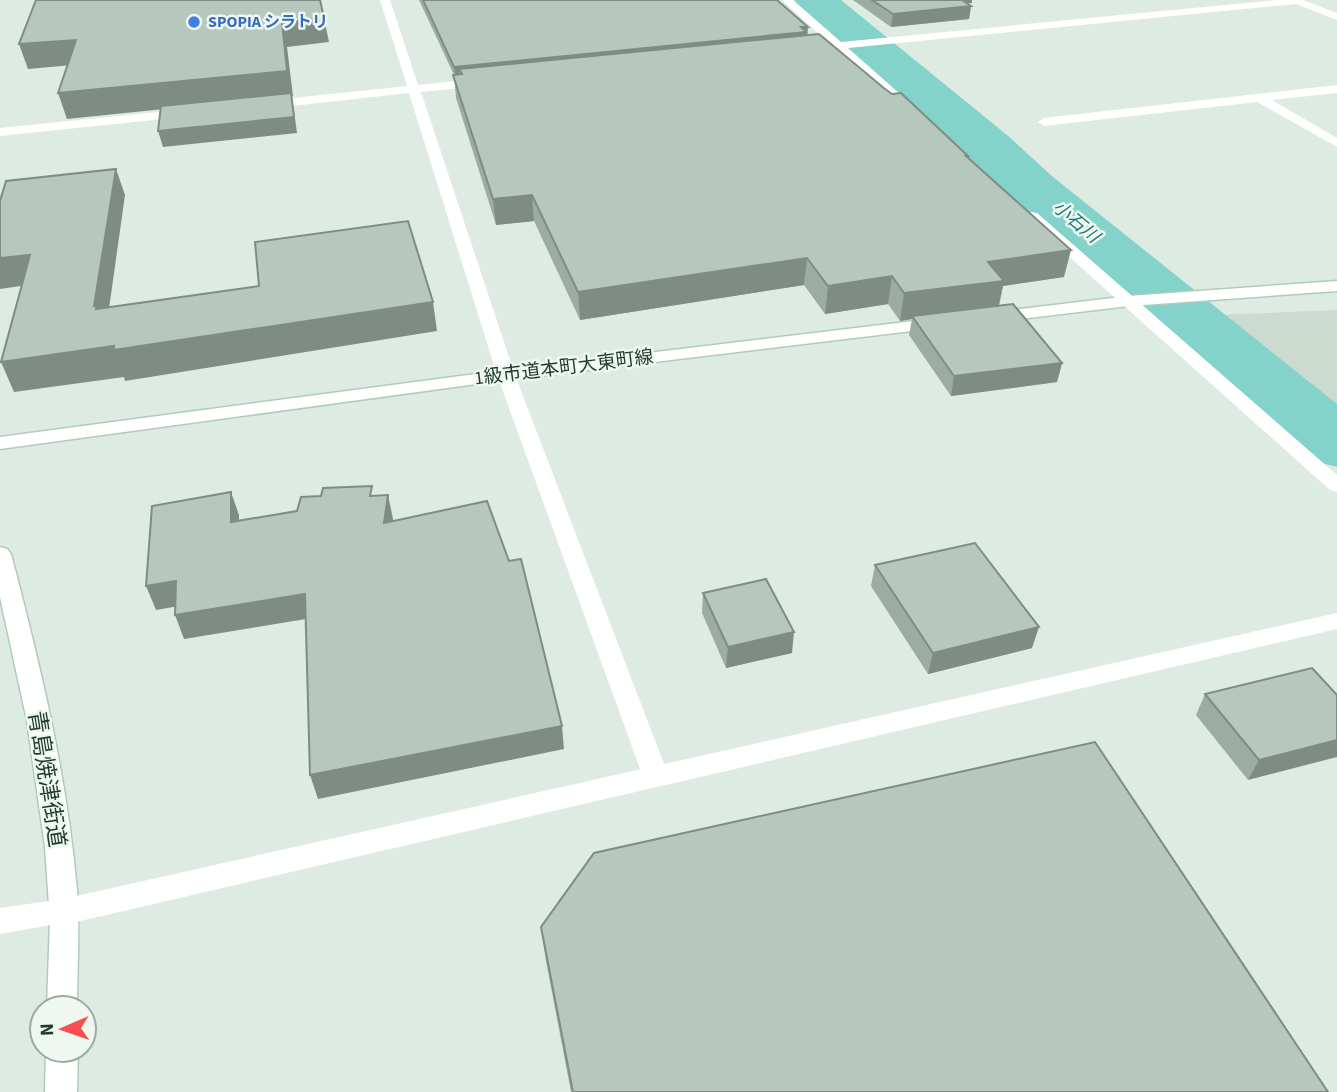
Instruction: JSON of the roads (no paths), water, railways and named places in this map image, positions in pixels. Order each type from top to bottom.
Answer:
[{"type":"street","points":[[385,0],[506,375],[656,777]]},
{"type":"street","points":[[787,0],[921,119]]},
{"type":"street","points":[[796,50],[1295,1],[1337,17]]},
{"type":"street","points":[[247,106],[494,81]]},
{"type":"street","points":[[1044,122],[1337,89]]},
{"type":"street","points":[[1258,97],[1337,143]]},
{"type":"street","points":[[0,132],[206,111]]},
{"type":"street","points":[[1025,210],[1337,486]]},
{"type":"street","name":"1級市道本町大東町線","points":[[0,443],[506,375],[1129,301],[1337,286]]},
{"type":"street","name":"青島焼津街道","points":[[0,554],[23,643],[50,770],[63,912],[62,994]]},
{"type":"street","points":[[0,921],[63,912],[1337,621]]},
{"type":"street","points":[[61,1092],[62,1064]]},
{"type":"waterway","name":"小石川","points":[[815,0],[988,147],[1033,189],[1337,443]]},
{"type":"place","name":"SPOPIA シラトリ","points":[[194,22]]}]
